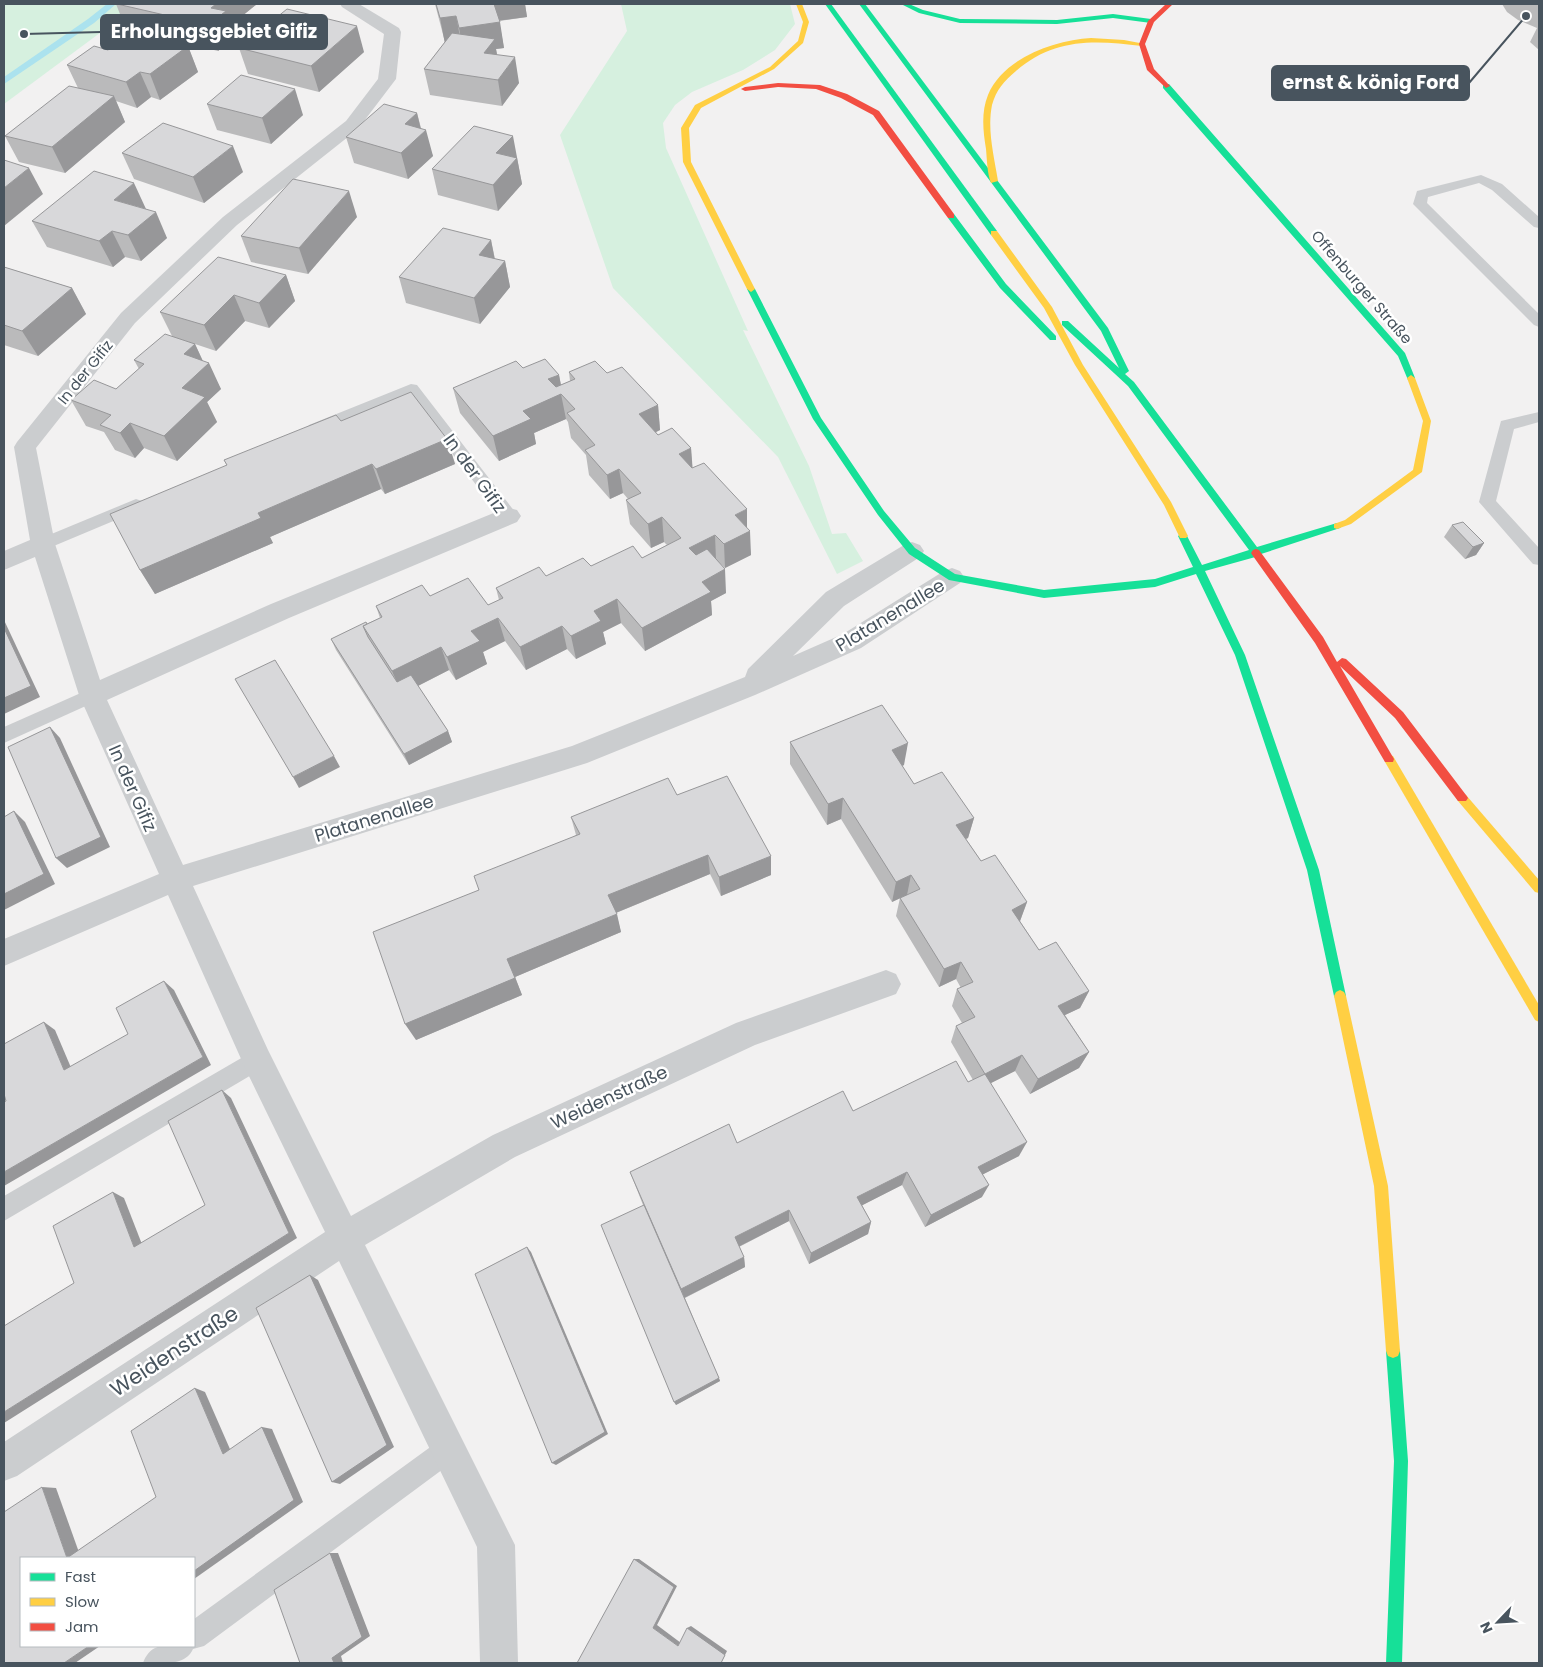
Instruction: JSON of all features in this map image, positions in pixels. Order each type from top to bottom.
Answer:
[{"type":"main road","name":"Offenburger Straße","points":[[798,4],[806,22],[801,42],[772,68],[698,107],[685,128],[687,162],[817,419],[881,513],[912,551],[952,578],[1044,594],[1155,583],[1348,522],[1417,472],[1427,421],[1402,355],[1151,70],[1142,44]]},
{"type":"main road","points":[[828,4],[1048,307],[1079,365],[1168,504],[1240,656],[1313,870],[1382,1186],[1401,1461],[1394,1663]]},
{"type":"main road","points":[[862,4],[1105,330],[1130,384]]},
{"type":"main road","points":[[904,4],[921,12],[960,21],[1057,22],[1113,16],[1151,21]]},
{"type":"main road","points":[[994,183],[988,133],[991,98],[1008,73],[1058,43],[1099,39],[1142,44],[1151,21],[1170,4]]},
{"type":"main road","points":[[724,92],[778,84],[817,87],[844,96],[876,113],[1003,286],[1079,365]]},
{"type":"main road","points":[[1048,307],[1130,384],[1212,491],[1319,640],[1539,1016]]},
{"type":"main road","points":[[1319,640],[1399,715],[1477,817],[1539,888]]},
{"type":"street","name":"In der Gifiz","points":[[174,880],[92,696],[43,544],[25,447],[128,318],[230,221],[352,125],[387,79],[393,32],[348,4]]},
{"type":"street","name":"In der Gifiz","points":[[92,696],[280,611],[509,516]]},
{"type":"street","points":[[4,561],[43,544]]},
{"type":"street","name":"Platanenallee","points":[[746,688],[835,599],[912,551]]},
{"type":"street","name":"Platanenallee","points":[[4,953],[174,880],[578,754],[746,688],[852,642],[952,578]]},
{"type":"street","points":[[174,880],[257,1060],[496,1545],[499,1663]]},
{"type":"street","name":"Weidenstraße","points":[[4,1463],[345,1238],[504,1146],[747,1033],[886,984]]},
{"type":"lane","points":[[1539,224],[1497,186],[1481,179],[1422,194],[1420,204],[1539,322]]},
{"type":"lane","name":"In der Gifiz","points":[[301,435],[411,388],[509,516]]},
{"type":"lane","points":[[1539,417],[1507,425],[1487,502],[1539,560]]},
{"type":"lane","points":[[43,544],[154,497]]},
{"type":"lane","points":[[4,735],[92,696]]},
{"type":"lane","points":[[4,1209],[257,1060]]},
{"type":"lane","points":[[195,1635],[449,1449]]},
{"type":"lane","points":[[157,1663],[179,1647]]},
{"type":"green space","points":[[4,4],[139,4],[4,104]]},
{"type":"green space","points":[[621,4],[790,4],[795,24],[775,50],[743,70],[692,92],[675,105],[663,123],[666,148],[748,331],[743,330],[809,466],[832,534],[846,533],[863,561],[837,574],[778,457],[613,288],[560,135],[627,31]]},
{"type":"building","points":[[117,4],[216,4],[211,8],[226,11],[208,25]]},
{"type":"building","points":[[436,4],[494,4],[500,22],[459,28],[456,16],[440,18]]},
{"type":"building","points":[[287,9],[357,26],[311,66],[239,48]]},
{"type":"building","points":[[134,31],[188,46],[150,74],[140,72],[126,82],[67,65],[94,46],[108,50]]},
{"type":"building","points":[[452,33],[495,39],[484,53],[515,57],[498,80],[424,69]]},
{"type":"building","points":[[241,75],[295,89],[262,118],[207,104]]},
{"type":"building","points":[[69,86],[114,96],[52,147],[5,136]]},
{"type":"building","points":[[384,104],[417,113],[405,124],[426,130],[401,153],[346,137]]},
{"type":"building","points":[[163,123],[233,146],[193,177],[122,153]]},
{"type":"building","points":[[474,126],[513,136],[496,153],[517,158],[493,185],[432,169]]},
{"type":"building","points":[[4,160],[29,168],[4,188]]},
{"type":"building","points":[[94,171],[134,183],[114,200],[156,212],[128,235],[112,231],[99,241],[32,221]]},
{"type":"building","points":[[293,179],[349,191],[299,248],[241,236]]},
{"type":"building","points":[[443,228],[491,240],[479,255],[505,261],[474,298],[399,277]]},
{"type":"building","points":[[218,257],[286,275],[259,303],[234,295],[204,325],[160,312]]},
{"type":"building","points":[[4,267],[72,288],[22,331],[4,325]]},
{"type":"building","points":[[165,334],[195,344],[184,354],[209,363],[182,388],[205,397],[164,436],[130,423],[120,433],[100,425],[111,415],[71,400],[94,380],[116,389],[144,364],[134,360]]},
{"type":"building","points":[[545,359],[559,375],[548,379],[556,387],[575,379],[569,372],[595,361],[607,373],[622,367],[658,405],[639,414],[658,435],[672,428],[691,448],[679,454],[692,468],[704,463],[747,509],[735,515],[750,531],[724,544],[715,535],[689,548],[696,555],[707,549],[725,569],[702,582],[711,592],[642,628],[617,599],[594,611],[601,621],[571,636],[562,626],[520,647],[498,618],[471,631],[480,641],[447,657],[441,647],[392,671],[363,626],[382,617],[376,606],[422,585],[430,596],[468,578],[488,605],[503,598],[496,588],[539,567],[546,576],[583,558],[591,566],[633,546],[642,558],[681,538],[662,517],[648,524],[626,500],[641,493],[619,469],[607,475],[585,450],[595,445],[567,413],[575,409],[561,394],[523,411],[531,419],[493,436],[453,388],[516,361],[523,368]]},
{"type":"building","points":[[411,392],[447,439],[376,469],[372,464],[258,513],[261,518],[140,570],[110,514],[227,465],[224,460],[336,415],[341,421]]},
{"type":"building","points":[[1463,522],[1484,543],[1473,547],[1452,525]]},
{"type":"building","points":[[366,622],[367,624],[363,626],[368,637],[397,682],[411,675],[448,731],[404,754],[331,639]]},
{"type":"building","points":[[4,628],[31,686],[4,698]]},
{"type":"building","points":[[275,660],[334,756],[293,777],[235,679]]},
{"type":"building","points":[[882,705],[908,743],[892,750],[914,784],[942,772],[974,818],[956,825],[981,861],[995,855],[1027,902],[1012,910],[1039,950],[1056,942],[1089,991],[1058,1006],[1089,1052],[1038,1079],[1022,1055],[985,1074],[956,1026],[975,1017],[957,989],[973,982],[961,962],[944,969],[900,898],[920,889],[911,875],[896,882],[843,798],[828,804],[790,742]]},
{"type":"building","points":[[50,727],[101,837],[56,858],[8,747]]},
{"type":"building","points":[[727,776],[771,856],[719,877],[708,855],[608,895],[617,914],[507,959],[515,978],[405,1024],[373,932],[479,890],[474,876],[580,834],[571,817],[668,778],[677,795]]},
{"type":"building","points":[[14,811],[44,874],[4,894],[4,817]]},
{"type":"building","points":[[164,981],[203,1057],[4,1172],[4,1102],[6,1101],[4,1094],[4,1044],[44,1022],[64,1070],[128,1034],[116,1008]]},
{"type":"building","points":[[956,1061],[968,1082],[985,1074],[1027,1142],[978,1167],[989,1185],[931,1215],[907,1172],[857,1197],[871,1222],[811,1253],[789,1210],[735,1237],[744,1257],[681,1289],[630,1172],[729,1124],[737,1143],[843,1091],[853,1111]]},
{"type":"building","points":[[222,1090],[289,1233],[4,1412],[4,1326],[74,1283],[53,1226],[113,1192],[134,1247],[205,1205],[168,1121]]},
{"type":"building","points":[[644,1205],[719,1378],[674,1402],[601,1225]]},
{"type":"building","points":[[527,1247],[605,1432],[552,1463],[475,1274]]},
{"type":"building","points":[[310,1275],[387,1445],[332,1482],[256,1308]]},
{"type":"building","points":[[195,1388],[223,1454],[262,1427],[294,1500],[195,1570],[195,1557],[68,1557],[156,1497],[131,1431]]},
{"type":"building","points":[[42,1487],[67,1557],[20,1557],[20,1647],[88,1647],[64,1663],[4,1663],[4,1512]]},
{"type":"building","points":[[330,1553],[362,1637],[332,1658],[334,1663],[300,1663],[274,1590]]},
{"type":"building","points":[[634,1559],[674,1587],[653,1628],[678,1646],[687,1628],[725,1655],[721,1663],[577,1663]]},
{"type":"waterway","points":[[4,81],[91,21],[112,4]]},
{"type":"traffic: fast","points":[[828,4],[994,233]]},
{"type":"traffic: fast","points":[[862,4],[1105,330],[1125,371]]},
{"type":"traffic: fast","points":[[904,4],[921,12],[960,21],[1057,22],[1113,16],[1151,21]]},
{"type":"traffic: fast","points":[[1166,86],[1402,355],[1411,378]]},
{"type":"traffic: fast","points":[[951,216],[1003,286],[1053,338]]},
{"type":"traffic: fast","points":[[751,289],[817,419],[881,513],[912,551]]},
{"type":"traffic: fast","points":[[1065,323],[1131,384],[1256,553]]},
{"type":"traffic: fast","points":[[912,551],[952,577],[1044,594],[1155,583],[1337,526]]},
{"type":"traffic: fast","points":[[1183,536],[1240,655],[1313,870],[1340,996]]},
{"type":"traffic: fast","points":[[1393,1351],[1401,1461],[1394,1663]]},
{"type":"traffic: slow","points":[[751,289],[687,162],[685,128],[698,107],[772,68],[801,42],[806,22],[799,4]]},
{"type":"traffic: slow","points":[[994,181],[987,128],[988,107],[995,89],[1008,74],[1030,57],[1060,44],[1091,40],[1142,44]]},
{"type":"traffic: slow","points":[[994,233],[1048,307],[1079,365],[1168,504],[1183,536]]},
{"type":"traffic: slow","points":[[1337,526],[1348,522],[1417,472],[1427,421],[1411,378]]},
{"type":"traffic: slow","points":[[1389,759],[1539,1016]]},
{"type":"traffic: slow","points":[[1462,798],[1539,888]]},
{"type":"traffic: slow","points":[[1340,996],[1381,1186],[1393,1351]]},
{"type":"traffic: jam","points":[[1166,86],[1151,70],[1142,44],[1151,21],[1170,4]]},
{"type":"traffic: jam","points":[[745,89],[778,85],[817,87],[844,96],[876,113],[951,216]]},
{"type":"traffic: jam","points":[[1256,553],[1319,640],[1389,759]]},
{"type":"traffic: jam","points":[[1342,662],[1399,715],[1462,798]]},
{"type":"place","name":"ernst & könig Ford","points":[[1526,16]]},
{"type":"place","name":"Erholungsgebiet Gifiz","points":[[24,34]]}]
